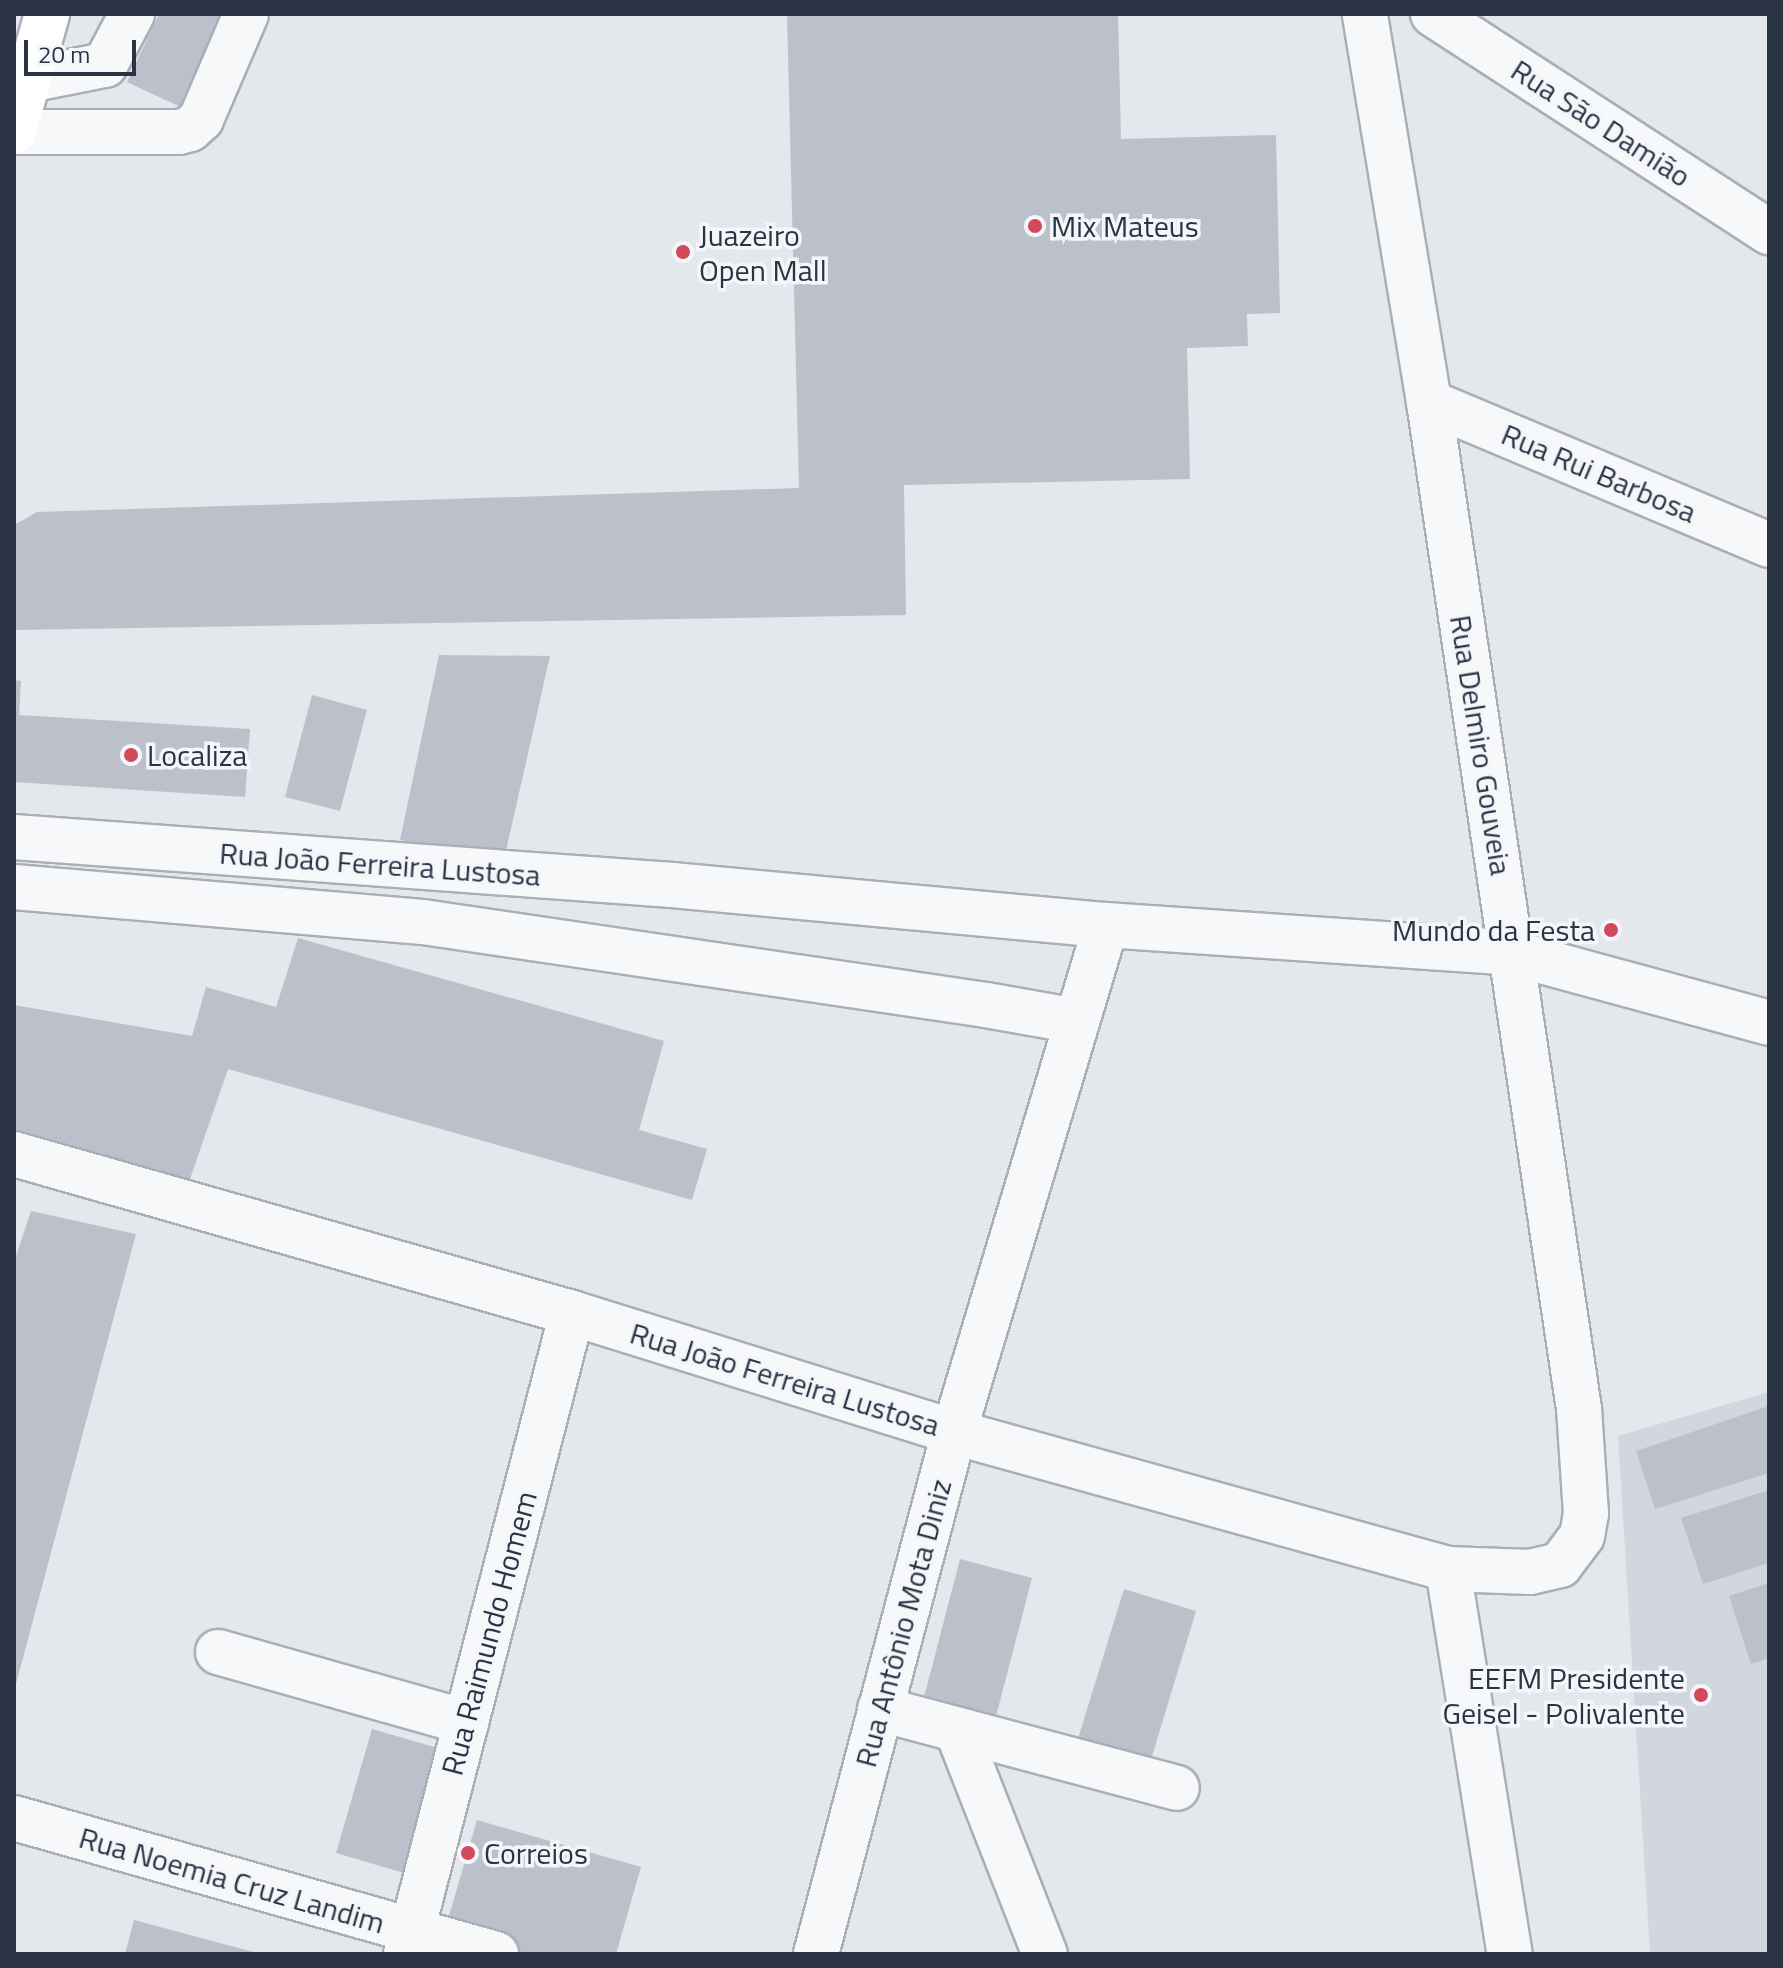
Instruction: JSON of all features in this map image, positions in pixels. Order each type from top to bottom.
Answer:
[{"type":"highway","points":[[14,131],[47,14]]},
{"type":"street","points":[[29,80],[105,65],[132,14]]},
{"type":"street","points":[[14,131],[179,132],[190,129],[201,119],[246,14]]},
{"type":"street","name":"Rua Delmiro Gouveia","points":[[1365,14],[1429,402],[1579,1409],[1586,1514],[1582,1536],[1560,1565]]},
{"type":"street","name":"Rua São Damião","points":[[1433,14],[1769,232]]},
{"type":"street","name":"Rua Rui Barbosa","points":[[1429,402],[1769,545]]},
{"type":"street","name":"Rua João Ferreira Lustosa","points":[[14,837],[672,885],[1106,925],[1512,953],[1769,1023]]},
{"type":"street","points":[[14,887],[423,922],[971,1002],[1077,1021]]},
{"type":"street","name":"Rua Antônio Mota Diniz","points":[[816,1954],[954,1432],[1106,925]]},
{"type":"street","name":"Rua João Ferreira Lustosa","points":[[14,1154],[572,1313],[954,1432],[1448,1569],[1530,1572],[1560,1565]]},
{"type":"street","name":"Rua Raimundo Homem","points":[[409,1943],[572,1313]]},
{"type":"street","points":[[1448,1569],[1510,1954]]},
{"type":"street","points":[[218,1652],[466,1722]]},
{"type":"street","points":[[880,1709],[1177,1788]]},
{"type":"street","points":[[957,1730],[1045,1954]]},
{"type":"street","name":"Rua Noemia Cruz Landim","points":[[14,1818],[409,1943],[496,1954]]},
{"type":"shaded area","name":"EEFM Presidente Geisel - Polivalente","points":[[1769,1392],[1769,1954],[1650,1954],[1618,1436]]},
{"type":"building","points":[[159,14],[230,14],[187,110],[127,82]]},
{"type":"building","name":"Mix Mateus","points":[[787,14],[1118,14],[1121,139],[1276,135],[1280,313],[1247,314],[1248,346],[1187,348],[1190,479],[904,485],[906,615],[14,630],[14,525],[37,512],[799,488]]},
{"type":"building","points":[[439,655],[550,656],[505,855],[400,840]]},
{"type":"building","name":"Localiza","points":[[14,680],[21,681],[19,715],[250,729],[245,797],[14,782]]},
{"type":"building","points":[[312,695],[367,710],[340,811],[285,797]]},
{"type":"building","points":[[298,938],[664,1041],[639,1130],[707,1149],[692,1200],[228,1069],[189,1182],[14,1133],[14,1005],[192,1036],[206,987],[276,1007]]},
{"type":"building","points":[[31,1211],[136,1234],[15,1688],[14,1262]]},
{"type":"building","points":[[1769,1406],[1769,1473],[1655,1509],[1636,1451]]},
{"type":"building","points":[[1769,1490],[1769,1563],[1703,1584],[1681,1518]]},
{"type":"building","points":[[960,1559],[1032,1578],[994,1724],[922,1705]]},
{"type":"building","points":[[1769,1583],[1769,1658],[1751,1664],[1729,1596]]},
{"type":"building","points":[[1124,1589],[1196,1611],[1150,1763],[1077,1742]]},
{"type":"building","points":[[372,1729],[441,1749],[404,1873],[336,1853]]},
{"type":"building","points":[[477,1820],[641,1867],[616,1954],[518,1954],[444,1933]]},
{"type":"building","points":[[134,1920],[257,1953],[257,1954],[125,1954]]},
{"type":"place","name":"Mix Mateus","points":[[1035,226]]},
{"type":"place","name":"Juazeiro Open Mall","points":[[683,252]]},
{"type":"place","name":"Localiza","points":[[131,755]]},
{"type":"place","name":"Mundo da Festa","points":[[1611,930]]},
{"type":"place","name":"EEFM Presidente Geisel - Polivalente","points":[[1701,1695]]},
{"type":"place","name":"Correios","points":[[468,1853]]}]
